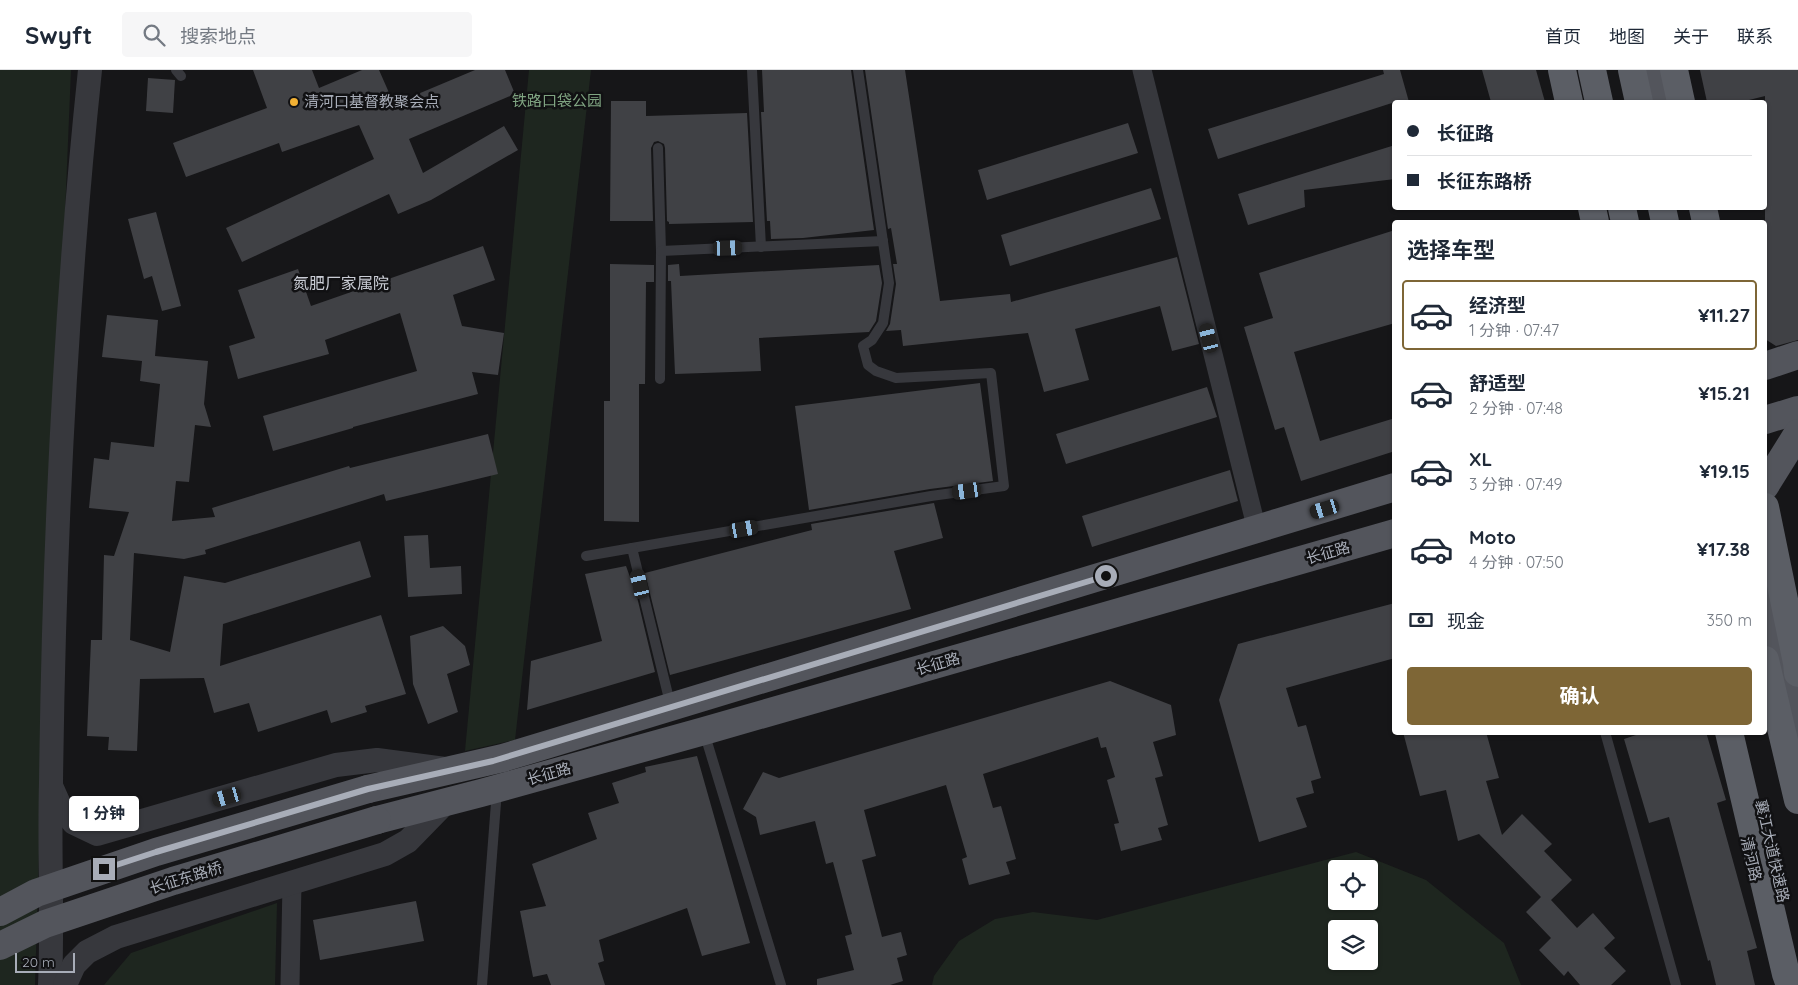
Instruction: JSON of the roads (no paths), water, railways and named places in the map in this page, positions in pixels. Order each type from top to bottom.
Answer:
[{"type":"highway","points":[[1561,70],[1568,100]]},
{"type":"highway","points":[[1592,70],[1599,100]]},
{"type":"highway","points":[[1632,70],[1639,100]]},
{"type":"highway","points":[[1674,70],[1681,100]]},
{"type":"highway","points":[[1767,516],[1798,663],[1798,673]]},
{"type":"highway","points":[[1767,668],[1798,800]]},
{"type":"highway","points":[[1730,735],[1790,985]]},
{"type":"highway","name":"襄江大道快速路","points":[[1746,735],[1798,969]]},
{"type":"main road","points":[[1648,70],[1654,100]]},
{"type":"main road","points":[[1767,364],[1798,355]]},
{"type":"main road","points":[[1767,419],[1798,410]]},
{"type":"main road","points":[[1767,483],[1798,433]]},
{"type":"main road","name":"长征路","points":[[0,912],[36,893],[156,852],[368,789],[503,758],[1392,488]]},
{"type":"main road","name":"长征路","points":[[446,802],[704,731],[1392,534]]},
{"type":"main road","points":[[1767,596],[1798,730]]},
{"type":"main road","name":"清河路","points":[[1724,735],[1780,985]]},
{"type":"main road","name":"长征东路桥","points":[[0,946],[54,920],[173,881],[377,820],[446,802]]},
{"type":"street","points":[[50,985],[50,784],[60,457],[79,178],[90,70]]},
{"type":"street","points":[[1142,70],[1257,530]]},
{"type":"street","points":[[51,848],[336,765],[376,760],[456,770]]},
{"type":"street","points":[[50,784],[60,806],[74,823],[97,834]]},
{"type":"street","points":[[51,955],[116,937],[385,854],[408,841],[446,802]]},
{"type":"street","points":[[290,985],[292,883]]},
{"type":"street","points":[[66,985],[74,965],[87,952],[116,937]]},
{"type":"lane","points":[[752,70],[761,247]]},
{"type":"lane","points":[[586,556],[931,496],[1004,486],[991,373],[896,378],[876,371],[868,365],[863,346],[872,340],[883,323],[889,283],[858,70]]},
{"type":"lane","points":[[658,148],[661,251],[660,379]]},
{"type":"lane","points":[[661,251],[883,241]]},
{"type":"lane","points":[[632,548],[671,708]]},
{"type":"lane","points":[[704,731],[781,985]]},
{"type":"lane","points":[[1606,735],[1676,985]]},
{"type":"lane","points":[[482,985],[489,791]]},
{"type":"place","name":"清河口基督教聚会点","points":[[294,102]]},
{"type":"district","name":"氮肥厂家属院","points":[[341,283]]},
{"type":"park label","name":"铁路口袋公园","points":[[557,101]]}]
